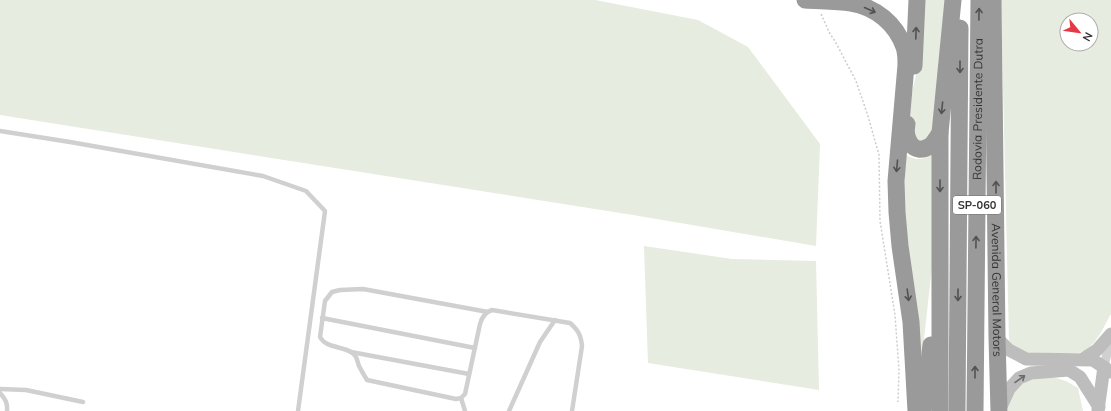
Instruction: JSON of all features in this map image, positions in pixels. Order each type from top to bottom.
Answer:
[{"type":"highway","points":[[810,0],[852,3],[872,9],[887,19],[898,33],[904,48],[906,65],[896,181],[896,197],[900,246],[912,330],[916,411]]},
{"type":"highway","points":[[917,0],[914,77],[906,127],[908,139],[911,146],[917,149],[925,149],[932,145],[940,133]]},
{"type":"highway","points":[[940,411],[940,133],[953,0]]},
{"type":"highway","name":"Rodovia Presidente Dutra","points":[[957,411],[960,0]]},
{"type":"highway","name":"Rodovia Presidente Dutra","points":[[975,411],[979,0]]},
{"type":"highway","name":"Avenida General Motors","points":[[993,0],[999,411]]},
{"type":"highway","points":[[924,411],[941,248]]},
{"type":"main road","points":[[1082,359],[1097,350],[1111,335]]},
{"type":"main road","points":[[997,338],[1009,350],[1026,358],[1093,360],[1108,369],[1099,409]]},
{"type":"main road","points":[[999,411],[1009,389],[1019,378],[1031,373],[1069,370],[1080,378],[1099,409]]},
{"type":"street","points":[[1108,369],[1111,335]]},
{"type":"lane","points":[[0,131],[263,176],[306,191],[326,211],[298,411]]},
{"type":"lane","points":[[469,374],[351,352],[327,344],[322,341],[320,337],[325,301],[332,292],[340,290],[363,289],[488,312]]},
{"type":"lane","points":[[351,352],[358,359],[359,366],[367,380],[456,399],[461,398],[465,394],[481,318],[488,312],[492,310],[570,323],[578,329],[582,346],[572,411]]},
{"type":"lane","points":[[322,318],[475,348]]},
{"type":"lane","points":[[509,411],[540,342],[555,320]]},
{"type":"lane","points":[[0,389],[26,390],[82,402]]},
{"type":"lane","points":[[0,393],[5,398],[8,406],[7,411]]},
{"type":"lane","points":[[461,398],[465,411]]},
{"type":"path","points":[[810,0],[836,43],[856,81],[879,155],[880,222],[896,314],[899,370],[898,402]]},
{"type":"shaded area","points":[[0,0],[595,0],[698,20],[748,47],[820,144],[816,246],[633,215],[0,115]]},
{"type":"shaded area","points":[[919,0],[948,0],[940,133],[911,146],[909,105],[916,75]]},
{"type":"shaded area","points":[[1001,0],[1111,0],[1111,314],[1098,337],[1084,351],[1078,353],[1032,355],[1014,348],[1009,340]]},
{"type":"shaded area","points":[[933,154],[933,258],[920,375],[901,241],[906,155],[920,159],[926,158]]},
{"type":"shaded area","points":[[644,246],[732,259],[816,261],[819,390],[648,363]]},
{"type":"shaded area","points":[[1053,377],[1066,381],[1078,388],[1083,411],[1008,411],[1012,395],[1020,382]]}]
